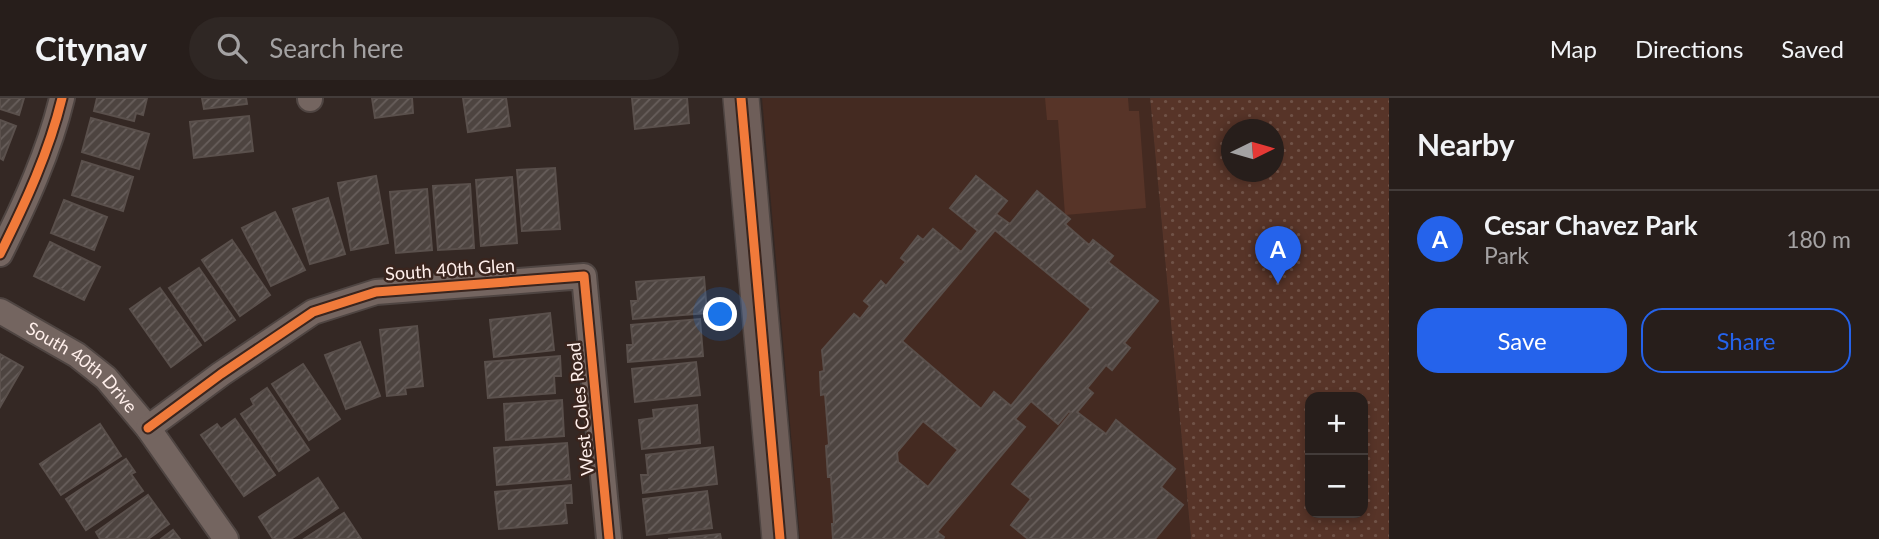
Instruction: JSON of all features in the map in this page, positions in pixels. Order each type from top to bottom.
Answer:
[{"type":"street","points":[[0,254],[36,175],[62,98]]},
{"type":"street","points":[[741,98],[780,539]]},
{"type":"street","name":"South 40th Glen","points":[[148,428],[220,374],[313,312],[344,300],[376,292],[584,276]]},
{"type":"street","name":"West Coles Road","points":[[584,276],[609,539]]},
{"type":"street","name":"South 40th Drive","points":[[0,311],[78,355],[106,377],[148,428],[226,539]]},
{"type":"shaded area","points":[[762,98],[1150,98],[1191,539],[800,539]]},
{"type":"shaded area","points":[[1045,98],[1128,98],[1129,111],[1139,111],[1146,208],[1065,215],[1058,120],[1047,120]]},
{"type":"shaded area","points":[[1150,98],[1389,98],[1389,539],[1191,539]]},
{"type":"building","points":[[0,98],[24,98],[19,115],[0,109]]},
{"type":"building","points":[[97,98],[147,98],[143,115],[136,113],[134,121],[94,111]]},
{"type":"building","points":[[202,98],[246,98],[247,104],[204,109]]},
{"type":"building","points":[[372,98],[412,98],[413,113],[375,118]]},
{"type":"building","points":[[463,98],[506,98],[510,126],[468,132]]},
{"type":"building","points":[[632,98],[687,98],[689,123],[635,129]]},
{"type":"building","points":[[249,116],[253,151],[194,158],[190,122]]},
{"type":"building","points":[[91,118],[149,134],[139,169],[82,152]]},
{"type":"building","points":[[0,120],[16,126],[3,160],[0,158]]},
{"type":"building","points":[[82,161],[133,177],[123,211],[72,195]]},
{"type":"building","points":[[555,168],[560,229],[522,231],[517,170]]},
{"type":"building","points":[[376,176],[388,243],[351,250],[338,183]]},
{"type":"building","points":[[976,176],[1007,201],[996,214],[1010,224],[1037,191],[1070,219],[1065,224],[1089,245],[1093,240],[1113,256],[1108,262],[1158,301],[1124,343],[1130,348],[1112,370],[1106,365],[1087,388],[1093,393],[1077,412],[1106,434],[1116,420],[1175,469],[1161,487],[1183,505],[1155,539],[1028,539],[1011,525],[1031,499],[1012,484],[1071,413],[1069,411],[1058,424],[1031,401],[1015,419],[1025,427],[937,532],[943,539],[833,539],[825,394],[821,395],[820,372],[824,371],[822,350],[854,314],[860,319],[870,306],[864,301],[881,281],[886,286],[906,262],[901,258],[918,236],[923,240],[933,229],[961,252],[978,231],[950,208]],"holes":[[[995,230],[1091,309],[1011,406],[994,392],[981,409],[902,341]],[[923,421],[958,450],[928,487],[898,462],[897,452]]]},
{"type":"building","points":[[512,177],[517,243],[481,246],[476,180]]},
{"type":"building","points":[[470,184],[474,248],[438,250],[433,186]]},
{"type":"building","points":[[427,189],[432,250],[396,253],[390,192]]},
{"type":"building","points":[[328,198],[345,254],[310,264],[293,209]]},
{"type":"building","points":[[64,200],[107,217],[94,250],[51,233]]},
{"type":"building","points":[[275,212],[305,270],[271,286],[242,228]]},
{"type":"building","points":[[232,240],[270,295],[240,316],[202,260]]},
{"type":"building","points":[[50,242],[100,267],[84,300],[34,276]]},
{"type":"building","points":[[199,268],[235,320],[205,341],[169,288]]},
{"type":"building","points":[[704,277],[707,313],[633,319],[631,301],[638,301],[636,282]]},
{"type":"building","points":[[160,288],[201,345],[171,367],[130,309]]},
{"type":"building","points":[[550,313],[554,350],[494,357],[490,320]]},
{"type":"building","points":[[700,319],[703,356],[628,362],[627,345],[633,345],[631,325]]},
{"type":"building","points":[[417,326],[423,386],[405,388],[406,394],[387,396],[380,330]]},
{"type":"building","points":[[360,342],[380,396],[346,409],[325,355]]},
{"type":"building","points":[[0,354],[23,367],[0,407]]},
{"type":"building","points":[[560,356],[561,376],[554,376],[555,393],[488,398],[485,362]]},
{"type":"building","points":[[696,362],[700,395],[635,402],[632,369]]},
{"type":"building","points":[[303,364],[340,419],[309,440],[272,384]]},
{"type":"building","points":[[267,388],[309,450],[279,471],[241,414],[254,405],[251,399]]},
{"type":"building","points":[[562,400],[564,436],[506,440],[504,404]]},
{"type":"building","points":[[697,405],[700,443],[642,449],[639,420],[654,418],[653,410]]},
{"type":"building","points":[[235,419],[275,475],[244,496],[201,435],[217,424],[221,429]]},
{"type":"building","points":[[100,424],[121,456],[61,495],[40,464]]},
{"type":"building","points":[[567,443],[570,479],[497,485],[494,448]]},
{"type":"building","points":[[713,447],[717,484],[643,493],[641,475],[648,475],[646,455]]},
{"type":"building","points":[[126,459],[135,472],[131,474],[143,491],[86,530],[66,499]]},
{"type":"building","points":[[318,478],[338,508],[291,539],[273,539],[259,517]]},
{"type":"building","points":[[571,485],[572,503],[565,503],[567,523],[499,529],[495,492]]},
{"type":"building","points":[[707,491],[712,528],[647,535],[643,499]]},
{"type":"building","points":[[148,495],[169,524],[148,539],[100,539],[96,532]]},
{"type":"building","points":[[344,513],[361,539],[304,539]]},
{"type":"building","points":[[173,530],[180,539],[161,539]]},
{"type":"building","points":[[720,534],[721,539],[668,539]]},
{"type":"cycle path","points":[[0,254],[36,178],[62,98]]},
{"type":"cycle path","points":[[741,98],[780,539]]},
{"type":"cycle path","points":[[148,428],[221,374],[313,312],[376,292],[584,276],[609,539]]},
{"type":"place","name":"Cesar Chavez Park","points":[[1278,284]]}]
